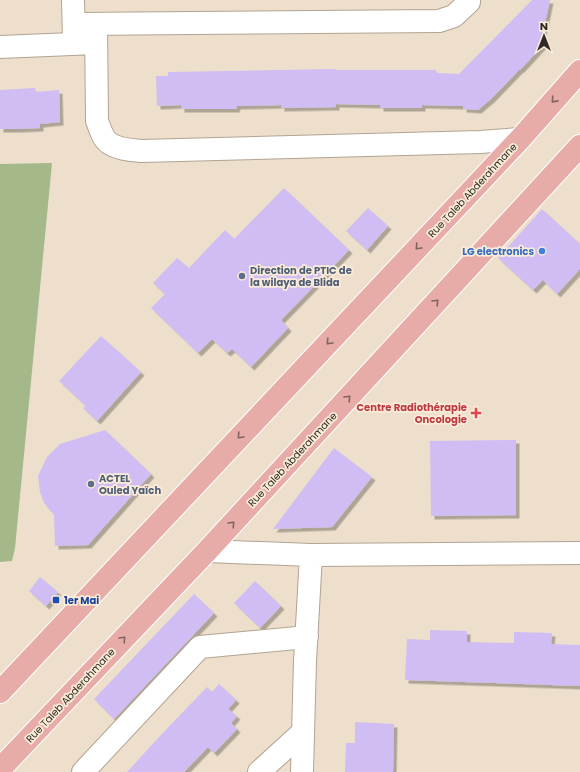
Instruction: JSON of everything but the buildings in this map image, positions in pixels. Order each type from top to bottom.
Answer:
[{"type":"main road","name":"Rue Taleb Abderahmane","points":[[0,692],[520,139],[580,71]]},
{"type":"main road","name":"Rue Taleb Abderahmane","points":[[0,769],[207,551],[580,146]]},
{"type":"street","points":[[73,0],[74,34]]},
{"type":"street","points":[[0,47],[74,34],[439,21],[454,16],[469,2],[469,0]]},
{"type":"street","points":[[96,34],[96,121],[102,135],[109,143],[122,148],[141,151],[480,142],[520,139]]},
{"type":"street","points":[[207,551],[311,555],[580,553]]},
{"type":"street","points":[[302,772],[311,555]]},
{"type":"street","points":[[83,772],[200,647],[307,636]]},
{"type":"street","points":[[259,772],[303,732]]},
{"type":"green space","points":[[52,163],[15,548],[12,561],[0,562],[0,164]]},
{"type":"place","name":"LG electronics","points":[[542,251]]},
{"type":"place","name":"Direction de PTIC de la wilaya de Blida","points":[[242,276]]},
{"type":"place","name":"Centre Radiothérapie Oncologie","points":[[476,413]]},
{"type":"place","name":"ACTEL Ouled Yaïch","points":[[91,484]]},
{"type":"place","name":"1er Mai","points":[[56,600]]}]
